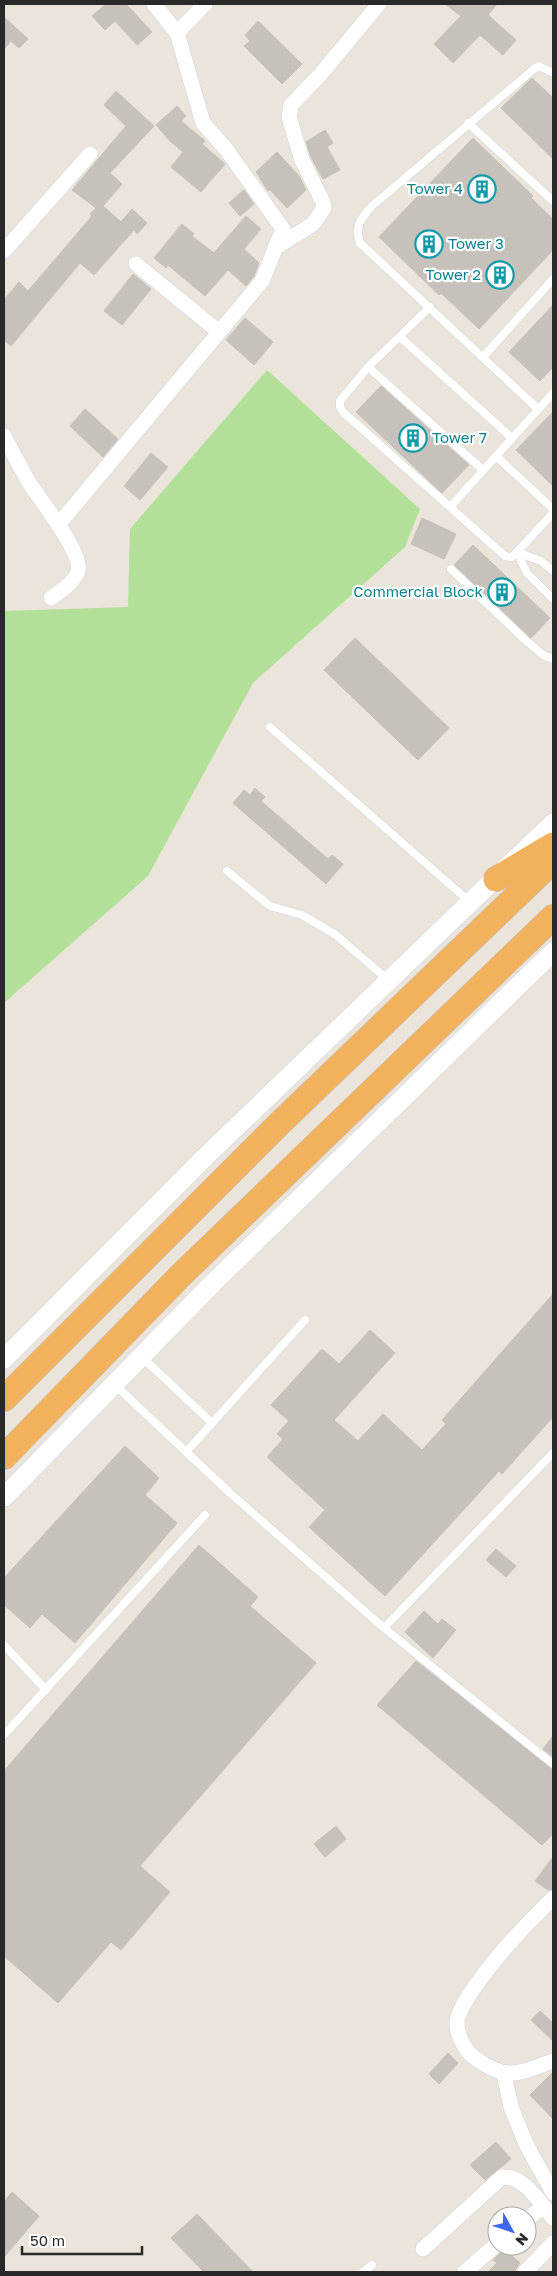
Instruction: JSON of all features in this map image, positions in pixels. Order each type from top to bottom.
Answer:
[{"type":"highway","points":[[496,880],[553,845]]},
{"type":"highway","points":[[4,1399],[272,1130],[553,861]]},
{"type":"highway","points":[[4,1457],[183,1273],[553,917]]},
{"type":"street","points":[[58,525],[262,281],[283,229],[226,149],[203,123],[177,33],[154,4]]},
{"type":"street","points":[[177,33],[205,4]]},
{"type":"street","points":[[276,248],[313,224],[324,208],[323,202],[302,160],[289,117],[292,104],[320,75],[379,4]]},
{"type":"street","points":[[4,251],[90,154]]},
{"type":"street","points":[[136,264],[219,332]]},
{"type":"street","points":[[4,436],[77,559],[78,570],[70,583],[51,598]]},
{"type":"street","points":[[4,1359],[204,1158],[471,904],[553,823]]},
{"type":"street","points":[[4,1497],[140,1356],[553,952]]},
{"type":"street","points":[[553,1898],[507,1944],[466,2000],[457,2019],[459,2036],[472,2056],[504,2074],[520,2072],[553,2061]]},
{"type":"street","points":[[504,2074],[511,2107],[526,2144],[553,2193]]},
{"type":"street","points":[[423,2249],[502,2176],[516,2179],[553,2218]]},
{"type":"street","points":[[537,2212],[543,2207]]},
{"type":"street","points":[[525,2272],[553,2243]]},
{"type":"street","points":[[465,2272],[487,2253]]},
{"type":"lane","points":[[538,409],[360,243],[358,228],[361,218],[372,206],[534,69],[539,66],[553,73]]},
{"type":"lane","points":[[468,123],[553,201]]},
{"type":"lane","points":[[483,357],[553,279]]},
{"type":"lane","points":[[430,307],[368,367],[340,401],[340,407],[343,412],[505,556],[512,557],[553,513]]},
{"type":"lane","points":[[400,337],[512,438]]},
{"type":"lane","points":[[368,367],[483,470]]},
{"type":"lane","points":[[451,506],[553,393]]},
{"type":"lane","points":[[496,456],[553,509]]},
{"type":"lane","points":[[517,552],[541,560],[553,571]]},
{"type":"lane","points":[[517,552],[528,574],[553,599]]},
{"type":"lane","points":[[451,569],[524,639],[543,655],[553,660]]},
{"type":"lane","points":[[270,727],[471,904]]},
{"type":"lane","points":[[227,871],[270,906],[302,915],[336,935],[389,981]]},
{"type":"lane","points":[[186,1452],[305,1320]]},
{"type":"lane","points":[[140,1356],[212,1424]]},
{"type":"lane","points":[[113,1383],[186,1452],[384,1628],[553,1764]]},
{"type":"lane","points":[[384,1628],[553,1453]]},
{"type":"lane","points":[[4,1735],[205,1515]]},
{"type":"lane","points":[[4,1645],[46,1690]]},
{"type":"lane","points":[[363,2272],[372,2265]]},
{"type":"green space","points":[[267,370],[420,509],[405,547],[253,683],[148,876],[4,1003],[4,611],[128,607],[130,529]]},
{"type":"building","points":[[106,4],[126,4],[152,32],[137,45],[115,21],[105,30],[92,16]]},
{"type":"building","points":[[445,4],[497,4],[488,15],[516,40],[503,55],[480,35],[453,63],[434,44],[461,16]]},
{"type":"building","points":[[4,17],[28,39],[19,48],[11,41],[4,49]]},
{"type":"building","points":[[258,21],[302,64],[282,84],[244,46],[250,41],[245,35]]},
{"type":"building","points":[[532,78],[553,98],[553,159],[501,108]]},
{"type":"building","points":[[116,91],[154,126],[110,173],[122,184],[103,206],[121,222],[132,209],[147,223],[137,234],[134,230],[94,275],[80,263],[11,346],[4,340],[4,300],[19,282],[28,291],[92,216],[90,214],[96,208],[72,190],[126,126],[104,105]]},
{"type":"building","points":[[177,106],[186,116],[181,121],[205,141],[202,144],[225,164],[201,192],[171,167],[183,152],[156,125]]},
{"type":"building","points":[[325,130],[333,143],[327,147],[340,170],[323,179],[311,157],[306,142]]},
{"type":"building","points":[[473,138],[533,196],[531,198],[553,219],[553,250],[479,329],[441,293],[439,295],[379,237]]},
{"type":"building","points":[[277,152],[299,176],[306,190],[287,208],[270,190],[268,191],[256,172]]},
{"type":"building","points":[[244,190],[254,204],[240,216],[229,203]]},
{"type":"building","points":[[246,216],[261,229],[244,249],[259,263],[254,276],[246,286],[228,270],[205,296],[168,265],[166,268],[154,258],[182,224],[194,234],[192,236],[214,253]]},
{"type":"building","points":[[133,274],[151,289],[122,325],[104,311]]},
{"type":"building","points":[[553,305],[553,367],[540,381],[509,352]]},
{"type":"building","points":[[245,318],[273,342],[254,365],[226,340]]},
{"type":"building","name":"Tower 7","points":[[381,386],[469,465],[442,493],[356,412]]},
{"type":"building","points":[[85,409],[118,439],[103,457],[70,426]]},
{"type":"building","points":[[553,412],[553,486],[516,450]]},
{"type":"building","points":[[151,453],[168,467],[140,500],[124,486]]},
{"type":"building","points":[[422,518],[456,534],[444,559],[411,544]]},
{"type":"building","name":"Commercial Block","points":[[473,545],[550,618],[531,638],[454,565]]},
{"type":"building","points":[[355,638],[449,728],[418,760],[324,670]]},
{"type":"building","points":[[255,788],[265,797],[261,801],[328,859],[332,855],[343,864],[326,884],[233,803],[244,790],[250,795]]},
{"type":"building","points":[[553,1294],[553,1417],[502,1474],[499,1471],[385,1596],[309,1527],[325,1510],[267,1457],[283,1439],[277,1434],[289,1421],[271,1405],[322,1349],[339,1364],[370,1330],[395,1353],[334,1420],[358,1441],[383,1414],[422,1450],[446,1424],[442,1420]]},
{"type":"building","points":[[125,1446],[159,1478],[145,1495],[177,1523],[75,1643],[42,1614],[30,1628],[4,1605],[4,1578]]},
{"type":"building","points":[[199,1545],[258,1597],[250,1606],[316,1663],[140,1866],[170,1892],[121,1950],[111,1942],[58,2003],[4,1956],[4,1771]]},
{"type":"building","points":[[496,1549],[516,1566],[506,1577],[486,1560]]},
{"type":"building","points":[[424,1611],[438,1624],[442,1619],[456,1630],[433,1658],[405,1632]]},
{"type":"building","points":[[416,1661],[553,1770],[553,1834],[542,1845],[377,1705]]},
{"type":"building","points":[[553,1736],[553,1757],[543,1749]]},
{"type":"building","points":[[336,1826],[346,1839],[325,1857],[314,1844]]},
{"type":"building","points":[[553,1857],[553,1889],[548,1890],[535,1881]]},
{"type":"building","points":[[540,2011],[553,2023],[553,2041],[531,2020]]},
{"type":"building","points":[[448,2053],[458,2063],[439,2084],[429,2074]]},
{"type":"building","points":[[553,2072],[553,2119],[530,2095]]},
{"type":"building","points":[[496,2142],[511,2159],[485,2180],[470,2165]]},
{"type":"building","points":[[12,2192],[39,2216],[4,2257],[4,2202]]},
{"type":"building","points":[[197,2214],[253,2272],[204,2272],[171,2238]]},
{"type":"building","points":[[497,2256],[512,2256],[520,2263],[514,2272],[488,2272],[497,2263],[493,2260]]},
{"type":"place","name":"Tower 4","points":[[482,189]]},
{"type":"place","name":"Tower 3","points":[[429,244]]},
{"type":"place","name":"Tower 2","points":[[500,275]]},
{"type":"place","name":"Tower 7","points":[[413,438]]},
{"type":"place","name":"Commercial Block","points":[[502,592]]}]
